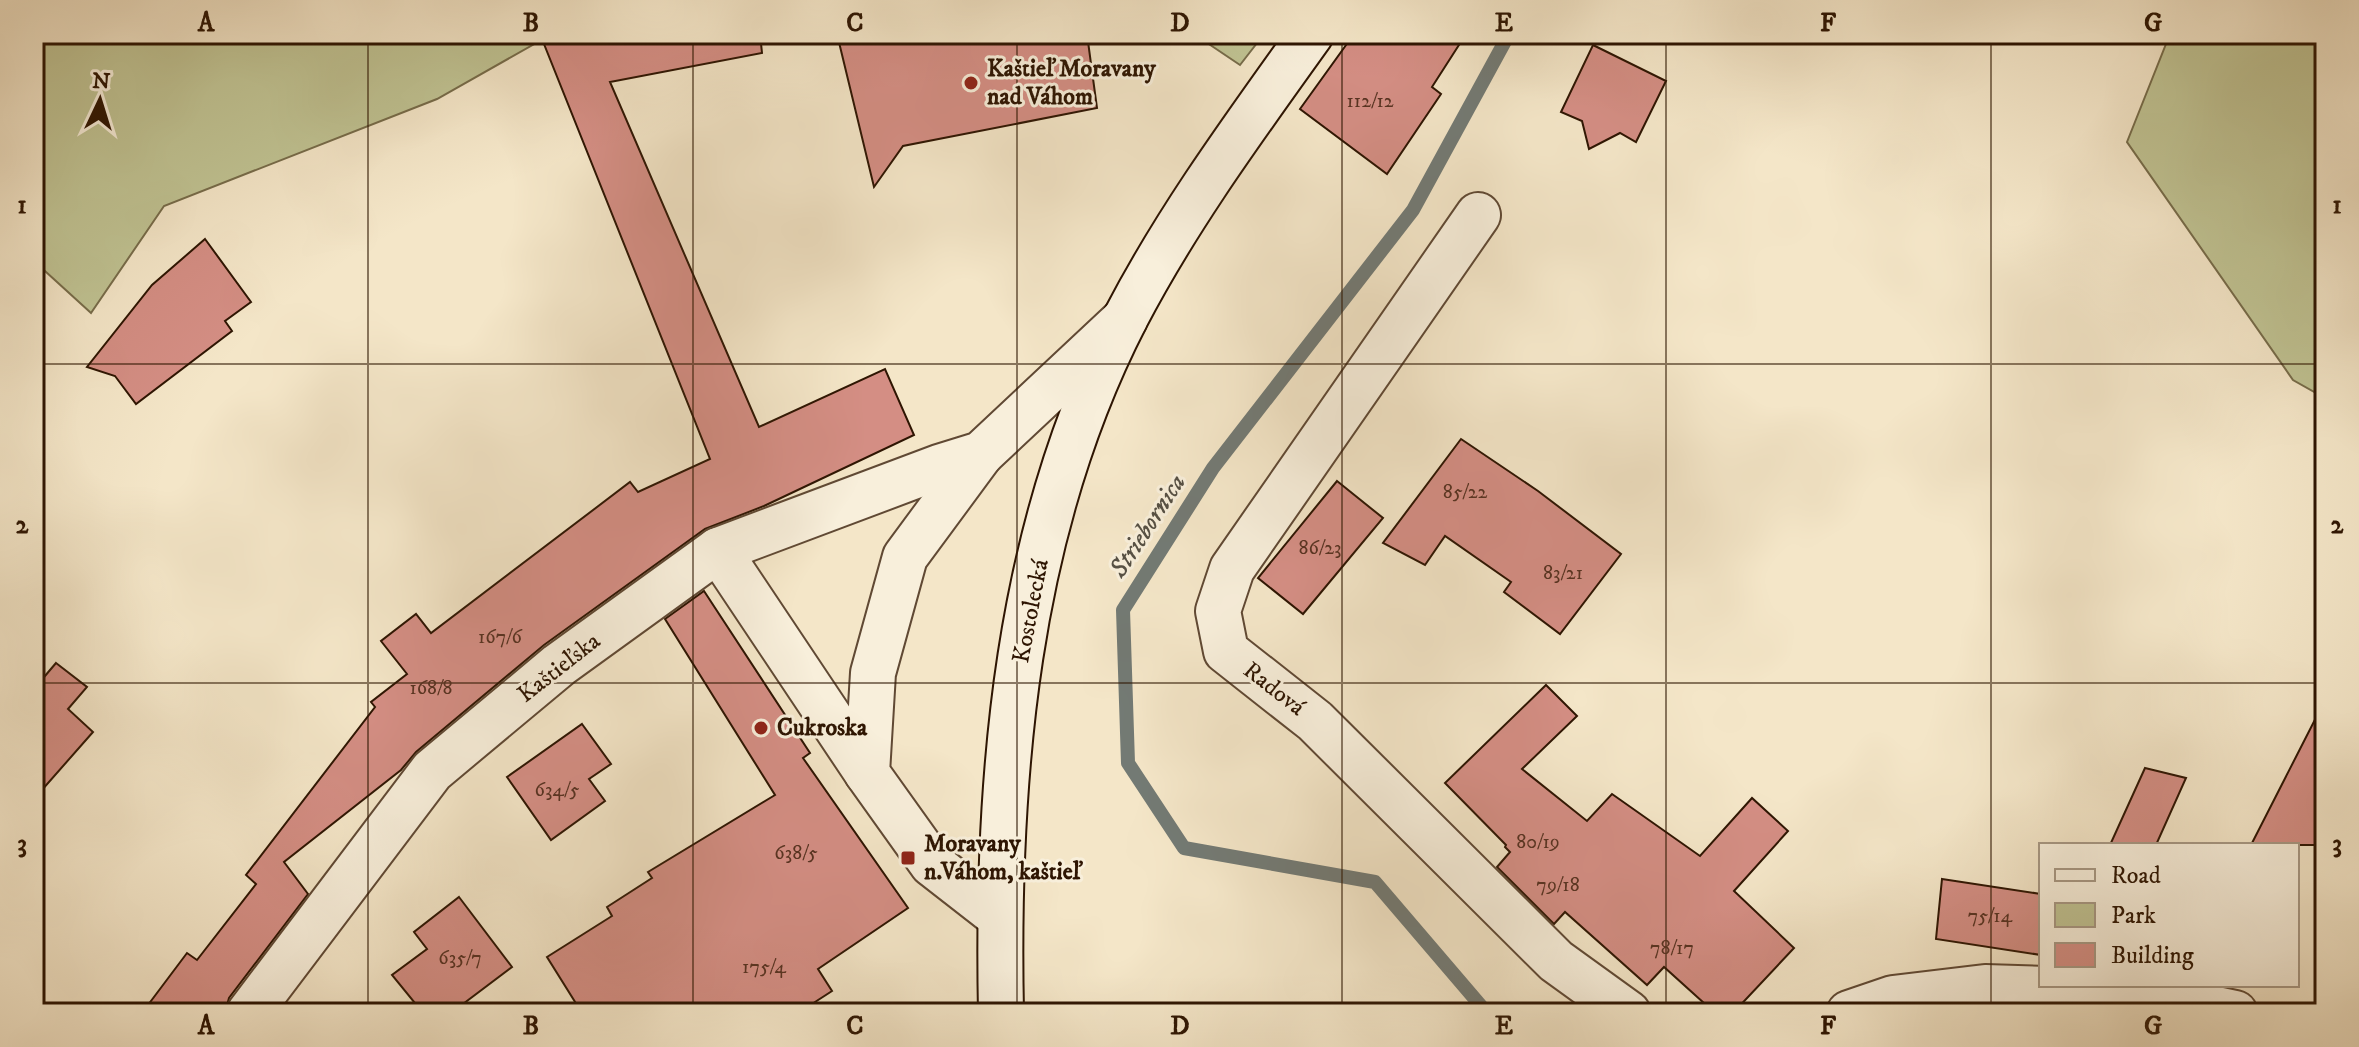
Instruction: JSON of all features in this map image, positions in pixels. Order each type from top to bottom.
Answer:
[{"type":"street","name":"Kostolecká","points":[[1001,1013],[1003,818],[1010,734],[1040,559],[1075,437],[1125,319],[1195,202],[1311,34]]},
{"type":"street","name":"Radová","points":[[1478,215],[1232,569],[1218,611],[1226,651],[1315,721],[1556,961],[1628,1013]]},
{"type":"street","name":"Kostolecká","points":[[867,773],[873,673],[905,557],[981,454],[1125,319]]},
{"type":"street","name":"Kostolecká","points":[[718,550],[981,454]]},
{"type":"street","points":[[718,550],[867,773],[932,864],[1000,917]]},
{"type":"street","name":"Kaštieľska","points":[[249,1013],[432,771],[559,665],[718,550]]},
{"type":"street","points":[[1849,1013],[1893,998],[1985,987],[2136,992],[2235,1013]]},
{"type":"green space","points":[[34,34],[552,34],[437,99],[164,206],[91,313],[34,261]]},
{"type":"green space","points":[[1194,34],[1264,34],[1240,65]]},
{"type":"green space","points":[[2170,34],[2325,34],[2325,398],[2293,380],[2127,142]]},
{"type":"building","points":[[540,34],[760,34],[762,53],[610,82],[759,427],[885,369],[914,435],[764,506],[705,529],[544,645],[416,752],[401,770],[284,862],[308,894],[229,998],[225,1013],[142,1013],[187,953],[197,960],[256,884],[246,875],[375,707],[371,702],[407,674],[381,641],[416,614],[431,633],[630,482],[638,492],[710,459]]},
{"type":"building","name":"Kaštieľ Moravany nad Váhom","points":[[837,34],[1087,34],[1097,108],[903,146],[874,187]]},
{"type":"building","points":[[1354,34],[1466,34],[1432,87],[1441,94],[1387,174],[1300,109]]},
{"type":"building","points":[[1593,45],[1666,81],[1636,142],[1620,133],[1589,149],[1582,121],[1561,112]]},
{"type":"building","points":[[205,239],[251,302],[225,321],[232,331],[136,404],[115,376],[87,367],[152,285]]},
{"type":"building","points":[[1461,439],[1538,491],[1621,554],[1560,634],[1504,592],[1511,582],[1445,536],[1425,565],[1383,543]]},
{"type":"building","points":[[1337,481],[1383,518],[1303,614],[1258,578]]},
{"type":"building","points":[[704,591],[810,753],[803,758],[908,908],[818,969],[832,991],[798,1013],[582,1013],[547,957],[612,916],[607,907],[652,878],[648,872],[775,795],[665,619]]},
{"type":"building","points":[[56,663],[87,687],[68,709],[93,732],[34,799],[34,679],[39,683]]},
{"type":"building","points":[[1546,685],[1577,716],[1522,769],[1587,821],[1612,794],[1700,856],[1752,798],[1788,831],[1734,891],[1794,948],[1733,1013],[1715,1013],[1664,967],[1647,985],[1565,912],[1554,924],[1497,867],[1510,852],[1506,845],[1445,783]]},
{"type":"building","points":[[2325,700],[2325,845],[2252,843]]},
{"type":"building","points":[[582,724],[611,764],[589,779],[605,801],[551,840],[507,777]]},
{"type":"building","points":[[2145,768],[2186,778],[2157,843],[2111,843]]},
{"type":"building","points":[[1942,879],[2039,894],[2039,955],[1936,939]]},
{"type":"building","points":[[459,897],[512,967],[451,1013],[423,1013],[392,975],[427,949],[414,932]]},
{"type":"waterway","name":"Striebornica","points":[[1487,1013],[1375,882],[1184,848],[1128,763],[1123,610],[1213,468],[1413,210],[1509,34]]},
{"type":"place","name":"Kaštieľ Moravany nad Váhom","points":[[971,83]]},
{"type":"place","name":"Cukroska","points":[[761,728]]},
{"type":"place","name":"Moravany n.Váhom, kaštieľ","points":[[908,858]]}]
